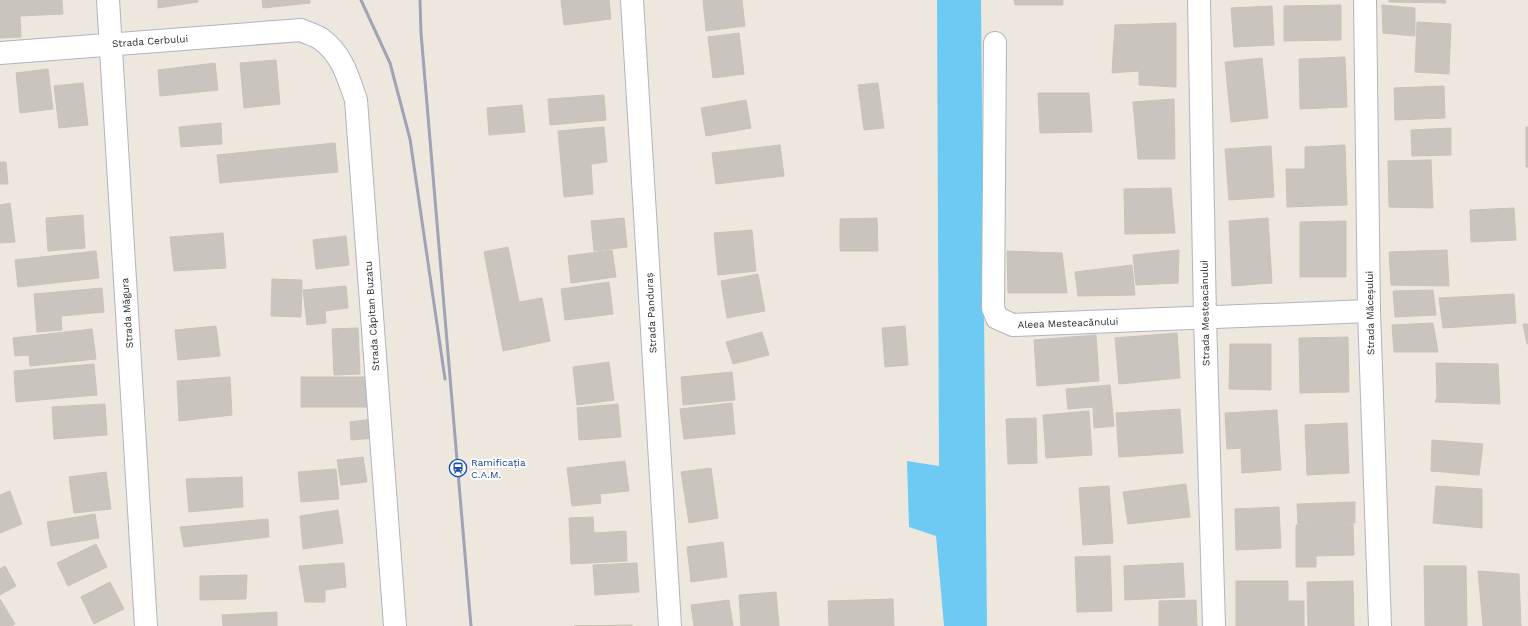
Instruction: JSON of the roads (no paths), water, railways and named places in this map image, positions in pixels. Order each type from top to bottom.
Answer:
[{"type":"street","name":"Strada Măgura","points":[[108,0],[146,626]]},
{"type":"street","name":"Strada Panduraș","points":[[632,0],[670,626]]},
{"type":"street","name":"Strada Mesteacănului","points":[[1199,0],[1205,318],[1214,626]]},
{"type":"street","name":"Strada Măceșului","points":[[1365,0],[1369,311],[1380,626]]},
{"type":"street","name":"Strada Cerbului","points":[[0,53],[301,30]]},
{"type":"street","name":"Strada Căpitan Buzatu","points":[[301,30],[320,38],[335,51],[345,68],[356,100],[395,626]]},
{"type":"street","name":"Aleea Mesteacănului","points":[[995,43],[993,308],[997,318],[1013,325],[1369,311]]},
{"type":"water","points":[[937,0],[981,0],[987,626],[944,626],[936,536],[909,527],[907,461],[939,466]]},
{"type":"railway","points":[[361,0],[390,63],[410,139],[445,379]]},
{"type":"railway","points":[[420,0],[421,33],[471,626]]},
{"type":"place","name":"Ramificația C.A.M.","points":[[458,468]]}]
